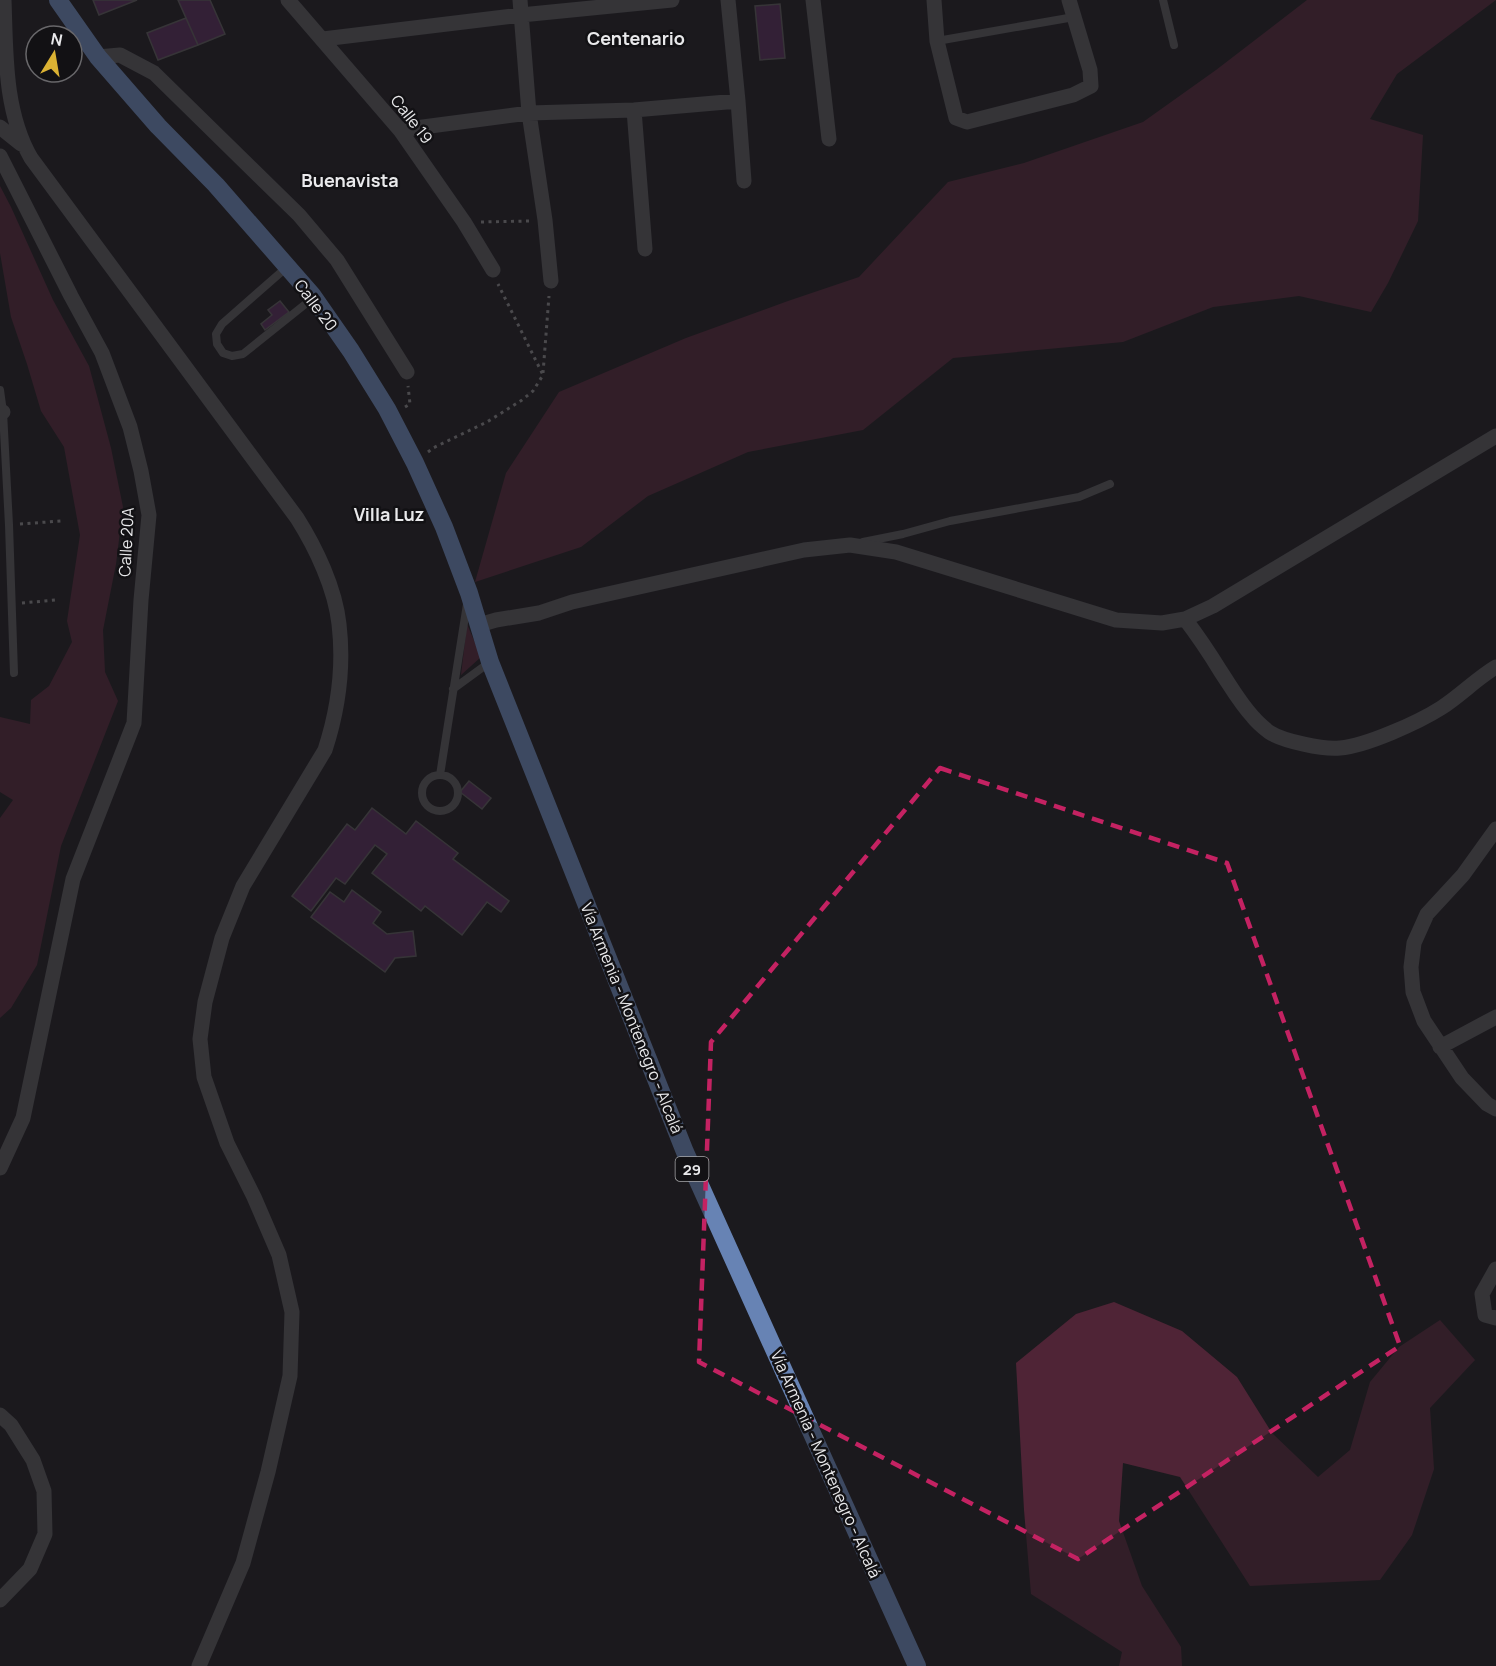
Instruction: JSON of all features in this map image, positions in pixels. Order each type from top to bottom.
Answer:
[{"type":"main road","name":"Calle 20","points":[[60,0],[98,57],[158,126],[216,185],[287,267],[313,298],[351,351],[387,409],[444,527],[469,592],[490,662]]},
{"type":"main road","name":"Vía Armenia - Montenegro - Alcalá","points":[[490,662],[685,1152],[917,1666]]},
{"type":"street","points":[[4,0],[10,100],[25,148]]},
{"type":"street","name":"Calle 19","points":[[288,0],[400,130],[465,222],[493,270]]},
{"type":"street","points":[[323,39],[521,7],[672,0]]},
{"type":"street","points":[[728,0],[744,181]]},
{"type":"street","points":[[813,0],[829,139]]},
{"type":"street","points":[[934,0],[937,41],[956,118],[967,122],[1073,95],[1091,86],[1090,70],[1069,0]]},
{"type":"street","points":[[521,7],[529,113],[545,220],[551,281]]},
{"type":"street","points":[[98,57],[120,56],[154,73],[299,215],[337,260],[407,372]]},
{"type":"street","points":[[400,130],[529,113],[634,110],[738,101]]},
{"type":"street","points":[[634,110],[645,249]]},
{"type":"street","points":[[0,127],[25,148],[297,518],[311,540],[323,569],[339,623],[338,696],[332,729],[325,750],[243,886],[222,938],[205,1002],[200,1039],[204,1077],[227,1143],[279,1255],[292,1312],[290,1376],[268,1472],[243,1563],[199,1666]]},
{"type":"street","name":"Calle 20A","points":[[0,156],[102,353],[130,427],[149,515],[141,600],[134,723],[73,879],[23,1118],[0,1168]]},
{"type":"street","points":[[479,625],[804,550],[850,545],[896,552],[1116,620],[1162,623],[1185,619],[1213,606],[1496,436]]},
{"type":"street","points":[[1185,619],[1253,717],[1270,732],[1311,746],[1338,749],[1360,744],[1404,727],[1440,709],[1496,667]]},
{"type":"street","points":[[1496,829],[1463,875],[1427,914],[1414,943],[1411,968],[1413,992],[1424,1021],[1462,1078],[1487,1104],[1496,1109]]},
{"type":"street","points":[[1440,1047],[1496,1017]]},
{"type":"street","points":[[1496,1269],[1482,1294],[1485,1315],[1496,1318]]},
{"type":"street","points":[[0,1415],[11,1425],[33,1460],[44,1491],[45,1534],[30,1569],[0,1600]]},
{"type":"lane","points":[[1163,0],[1174,45]]},
{"type":"lane","points":[[937,41],[1074,17]]},
{"type":"lane","points":[[287,267],[222,324],[216,334],[217,344],[223,353],[232,356],[243,354],[313,298]]},
{"type":"lane","points":[[0,390],[9,525],[14,673]]},
{"type":"lane","points":[[850,545],[950,521],[1079,497],[1110,484]]},
{"type":"lane","points":[[440,775],[469,592]]},
{"type":"lane","points":[[453,689],[490,662]]},
{"type":"lane","points":[[440,775],[451,778],[456,783],[458,797],[450,808],[437,810],[430,808],[423,798],[422,790],[424,783],[430,778],[440,775]]},
{"type":"path","points":[[465,222],[545,220]]},
{"type":"path","points":[[493,270],[543,375]]},
{"type":"path","points":[[415,463],[433,448],[487,422],[533,391],[543,375],[551,281]]},
{"type":"path","points":[[9,525],[62,521]]},
{"type":"path","points":[[11,604],[56,600]]},
{"type":"highlighted area","points":[[940,768],[1227,863],[1400,1346],[1078,1559],[699,1362],[711,1042]]},
{"type":"shaded area","points":[[1307,0],[1496,0],[1397,74],[1370,119],[1423,135],[1418,221],[1371,312],[1299,296],[1213,307],[1123,342],[953,358],[863,430],[748,452],[648,496],[581,547],[475,582],[506,473],[559,392],[686,338],[859,277],[948,182],[1024,163],[1143,122],[1216,70]]},
{"type":"shaded area","points":[[0,186],[53,300],[89,366],[111,448],[123,507],[116,564],[103,630],[105,672],[118,701],[61,846],[37,965],[11,1008],[0,1018],[0,818],[13,800],[0,792],[0,717],[30,724],[31,700],[49,686],[72,642],[67,621],[80,535],[64,447],[41,411],[11,317],[0,253]]},
{"type":"shaded area","points":[[467,624],[481,657],[461,675]]},
{"type":"shaded area","points":[[1114,1302],[1182,1331],[1237,1377],[1272,1433],[1318,1477],[1350,1450],[1370,1382],[1399,1347],[1440,1320],[1475,1360],[1430,1408],[1434,1469],[1412,1535],[1380,1580],[1250,1586],[1180,1477],[1123,1463],[1119,1521],[1142,1586],[1181,1647],[1182,1666],[1119,1666],[1122,1652],[1031,1594],[1016,1363],[1076,1314]]},
{"type":"building","points":[[93,0],[137,0],[99,15]]},
{"type":"building","points":[[178,0],[210,0],[225,34],[198,45]]},
{"type":"building","points":[[780,4],[785,58],[760,60],[755,6]]},
{"type":"building","points":[[186,18],[198,45],[158,60],[147,33]]},
{"type":"building","points":[[280,301],[289,312],[265,330],[261,324],[272,315],[268,310]]},
{"type":"building","points":[[469,781],[491,798],[482,809],[460,792]]},
{"type":"building","points":[[372,808],[406,834],[416,821],[458,853],[453,859],[509,901],[501,912],[487,902],[462,935],[425,906],[421,911],[372,873],[387,854],[375,845],[345,884],[336,878],[311,911],[292,896],[347,824],[355,830]]},
{"type":"building","points":[[352,890],[381,912],[373,923],[387,934],[413,931],[416,956],[395,958],[385,972],[311,917],[330,892],[344,902]]},
{"type":"district","name":"Centenario","points":[[636,38]]},
{"type":"district","name":"Buenavista","points":[[350,180]]},
{"type":"district","name":"Villa Luz","points":[[389,514]]}]
